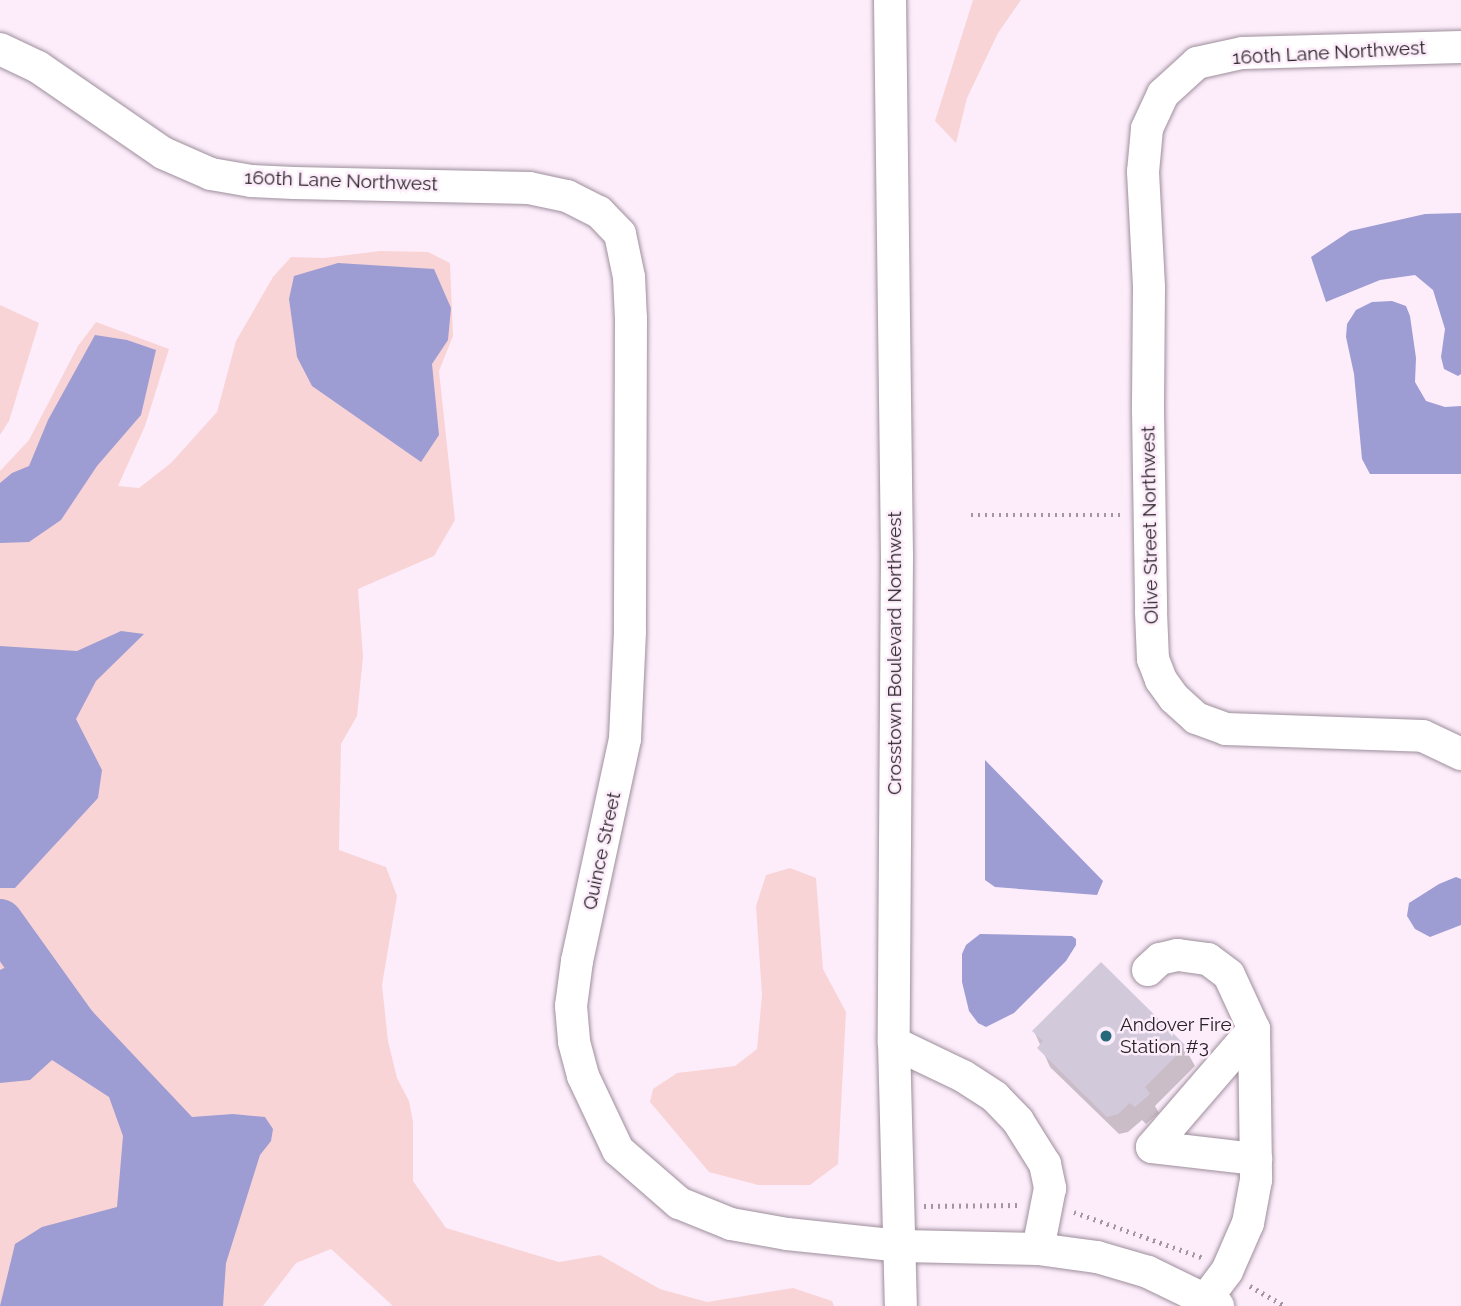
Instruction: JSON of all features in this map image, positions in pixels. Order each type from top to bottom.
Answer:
[{"type":"street","name":"Crosstown Boulevard Northwest","points":[[890,0],[897,556],[894,1043],[902,1246],[901,1306]]},
{"type":"street","name":"160th Lane Northwest","points":[[1197,64],[1242,53],[1461,47]]},
{"type":"street","name":"160th Lane Northwest","points":[[0,49],[38,67],[163,153],[211,174],[251,181],[294,183],[528,188],[566,195],[599,212],[620,234]]},
{"type":"street","name":"Olive Street Northwest","points":[[1197,64],[1163,94],[1147,129],[1143,172],[1149,288],[1153,659],[1161,680],[1174,698],[1196,718],[1226,729],[1423,736],[1461,754]]},
{"type":"street","name":"Quince Street","points":[[620,234],[629,277],[631,333],[630,632],[626,726],[577,961],[571,1006],[574,1042],[580,1064],[618,1150],[678,1203],[731,1224],[787,1234],[902,1246],[1038,1249],[1097,1257],[1135,1268],[1212,1303]]},
{"type":"street","points":[[1148,970],[1160,959],[1178,955],[1209,959],[1229,975],[1254,1029],[1256,1180],[1248,1223],[1212,1303]]},
{"type":"street","points":[[1254,1029],[1152,1147],[1256,1159]]},
{"type":"street","points":[[894,1043],[963,1076],[995,1097],[1018,1121],[1045,1164],[1050,1188],[1038,1249]]},
{"type":"path","points":[[971,515],[1150,515]]},
{"type":"shaded area","points":[[973,0],[1021,0],[998,33],[967,98],[956,143],[935,121]]},
{"type":"shaded area","points":[[380,251],[428,252],[450,263],[453,336],[439,371],[455,520],[434,556],[358,589],[363,657],[357,716],[341,744],[339,850],[386,867],[397,896],[382,985],[388,1041],[397,1078],[409,1101],[413,1122],[413,1181],[446,1228],[559,1262],[600,1255],[660,1289],[707,1302],[793,1288],[832,1301],[834,1306],[393,1306],[331,1249],[296,1263],[263,1306],[0,1306],[0,471],[29,440],[78,346],[96,322],[169,349],[145,426],[118,486],[139,488],[171,463],[217,412],[236,341],[273,277],[291,257],[324,258]]},
{"type":"shaded area","points":[[0,305],[39,323],[9,421],[0,435]]},
{"type":"shaded area","points":[[790,868],[816,878],[823,969],[846,1012],[838,1164],[810,1185],[758,1185],[709,1172],[650,1102],[653,1089],[677,1073],[735,1066],[757,1049],[762,995],[756,906],[766,875]]},
{"type":"water","points":[[1461,213],[1461,374],[1458,376],[1444,369],[1441,357],[1445,329],[1433,290],[1415,275],[1380,280],[1326,302],[1311,257],[1350,231],[1425,214]]},
{"type":"water","points":[[338,263],[434,269],[451,308],[448,340],[432,364],[439,435],[421,462],[312,386],[297,357],[289,299],[294,276]]},
{"type":"water","points":[[1392,301],[1406,306],[1410,316],[1416,358],[1415,382],[1426,401],[1445,407],[1461,406],[1461,474],[1370,474],[1362,459],[1354,374],[1346,337],[1347,324],[1356,310],[1372,302]]},
{"type":"water","points":[[95,335],[127,340],[156,350],[141,415],[97,466],[61,520],[29,542],[0,543],[0,483],[12,473],[29,466],[48,420]]},
{"type":"water","points":[[121,631],[144,634],[96,681],[76,719],[102,770],[98,798],[15,888],[0,888],[0,646],[77,651]]},
{"type":"water","points":[[985,760],[1103,881],[1097,895],[995,887],[985,880]]},
{"type":"water","points":[[1456,877],[1461,879],[1461,925],[1430,937],[1415,929],[1407,916],[1409,903],[1439,884]]},
{"type":"water","points":[[980,934],[1072,936],[1076,939],[1076,945],[1066,961],[1014,1013],[986,1027],[978,1023],[969,1011],[962,982],[962,954],[966,945]]},
{"type":"water","points":[[4,968],[76,994],[192,1117],[233,1114],[265,1117],[273,1129],[271,1141],[260,1155],[226,1263],[223,1306],[0,1306],[15,1244],[42,1227],[117,1207],[123,1136],[109,1097],[52,1060],[30,1080],[0,1083],[0,970]]},
{"type":"building","name":"Andover Fire Station #3","points":[[1101,962],[1186,1046],[1145,1087],[1150,1094],[1135,1107],[1130,1103],[1118,1114],[1107,1117],[1037,1048],[1043,1041],[1032,1031]]},
{"type":"waterway","points":[[0,922],[78,1031]]},
{"type":"place","name":"Andover Fire Station #3","points":[[1106,1036]]}]
